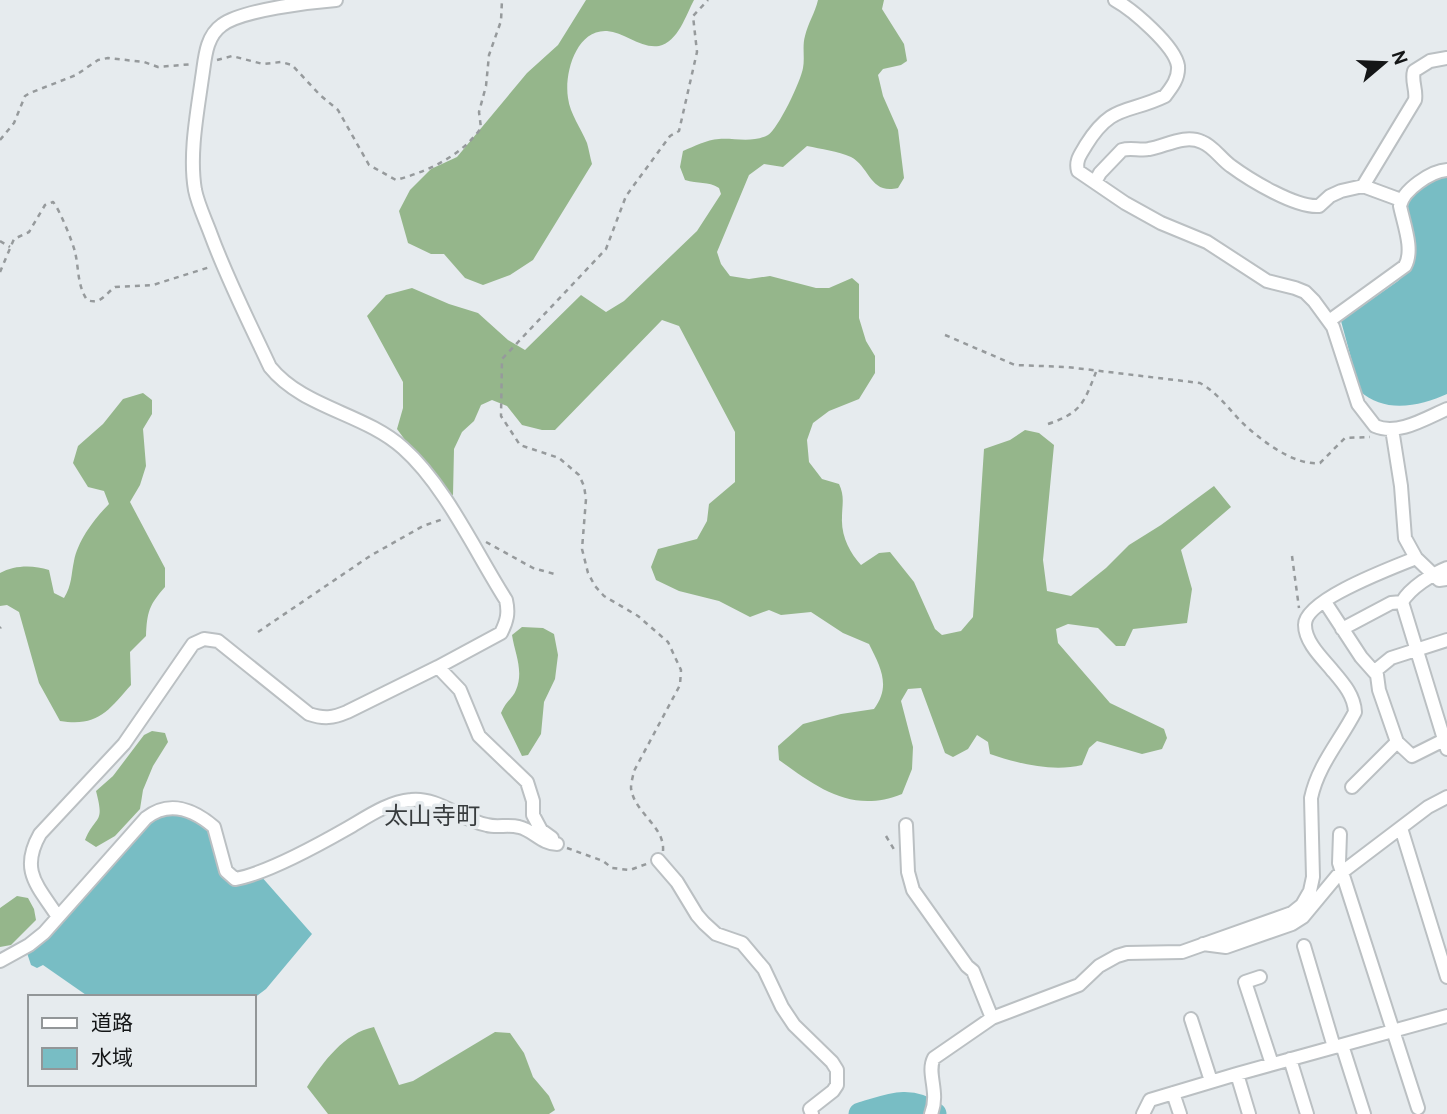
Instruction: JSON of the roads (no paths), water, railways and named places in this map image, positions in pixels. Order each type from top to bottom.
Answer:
[{"type":"street","points":[[58,917],[34,878],[29,864],[30,851],[40,834],[124,744],[193,644],[204,639],[218,641],[309,714],[323,719],[335,718],[438,667],[500,633],[506,622],[506,600],[434,484],[403,448],[371,425],[280,380],[270,367],[222,263],[195,192],[195,138],[208,42],[215,31],[223,23],[235,18],[302,2],[336,0]]},
{"type":"street","points":[[1115,0],[1137,15],[1172,51],[1178,68],[1177,77],[1165,96],[1125,108],[1095,130],[1078,159],[1078,171],[1149,217],[1207,242],[1267,281],[1304,292],[1329,321],[1337,335],[1358,404],[1369,421],[1386,429],[1403,427],[1447,409]]},
{"type":"street","points":[[1363,186],[1415,100],[1412,78],[1414,71],[1430,61],[1447,58]]},
{"type":"street","points":[[1095,182],[1122,150],[1147,150],[1195,139],[1205,142],[1239,172],[1303,205],[1319,206],[1330,196],[1363,186],[1401,200]]},
{"type":"street","points":[[1329,321],[1405,266],[1409,259],[1409,250],[1401,200],[1405,194],[1433,174],[1447,170]]},
{"type":"street","points":[[1386,429],[1401,486],[1403,532],[1407,545],[1433,576],[1439,580],[1447,579]]},
{"type":"street","points":[[931,1114],[936,1094],[931,1064],[934,1058],[992,1018],[1079,985],[1099,966],[1117,956],[1127,953],[1175,953],[1292,913],[1302,905],[1310,891],[1313,877],[1311,798],[1314,786],[1327,757],[1355,712],[1352,697],[1312,645],[1304,621],[1310,611],[1364,579],[1416,558]]},
{"type":"street","points":[[1325,602],[1361,657],[1375,671],[1397,742],[1412,756],[1445,737],[1402,602],[1405,597],[1447,568]]},
{"type":"street","points":[[1342,629],[1391,603],[1402,602]]},
{"type":"street","points":[[1375,671],[1391,658],[1447,640]]},
{"type":"street","points":[[0,961],[44,933],[146,818],[157,810],[173,806],[183,808],[214,827],[226,871],[235,879],[295,855],[376,812],[408,800],[432,802],[490,826],[518,827],[532,832],[549,844],[557,844],[536,822],[527,782],[479,736],[460,690],[438,667]]},
{"type":"street","points":[[1352,787],[1397,742]]},
{"type":"street","points":[[1203,944],[1226,947],[1292,924],[1303,917],[1337,876],[1428,807],[1447,797]]},
{"type":"street","points":[[906,825],[908,872],[913,890],[973,971],[992,1018]]},
{"type":"street","points":[[1401,828],[1447,978]]},
{"type":"street","points":[[1339,834],[1339,863],[1418,1108]]},
{"type":"street","points":[[658,860],[677,882],[704,923],[716,934],[742,943],[764,969],[794,1025],[837,1070],[837,1085],[810,1109],[812,1114]]},
{"type":"street","points":[[1304,946],[1364,1114]]},
{"type":"street","points":[[1260,977],[1245,982],[1272,1064]]},
{"type":"street","points":[[1143,1114],[1150,1100],[1237,1073],[1447,1016]]},
{"type":"street","points":[[1191,1019],[1211,1082]]},
{"type":"street","points":[[1290,1059],[1307,1114]]},
{"type":"street","points":[[1237,1073],[1249,1114]]},
{"type":"street","points":[[1173,1093],[1180,1114]]},
{"type":"water","points":[[1447,176],[1447,394],[1426,402],[1403,406],[1380,403],[1360,391],[1341,321],[1398,281],[1409,269],[1408,202],[1420,189]]},
{"type":"water","points":[[168,813],[187,817],[209,830],[223,878],[235,885],[260,875],[312,934],[266,989],[256,996],[86,995],[43,965],[37,968],[31,965],[27,953],[50,935],[148,824]]},
{"type":"waterway","points":[[860,1114],[898,1104],[916,1105],[935,1114]]},
{"type":"district","name":"太山寺町","points":[[432,816]]}]
